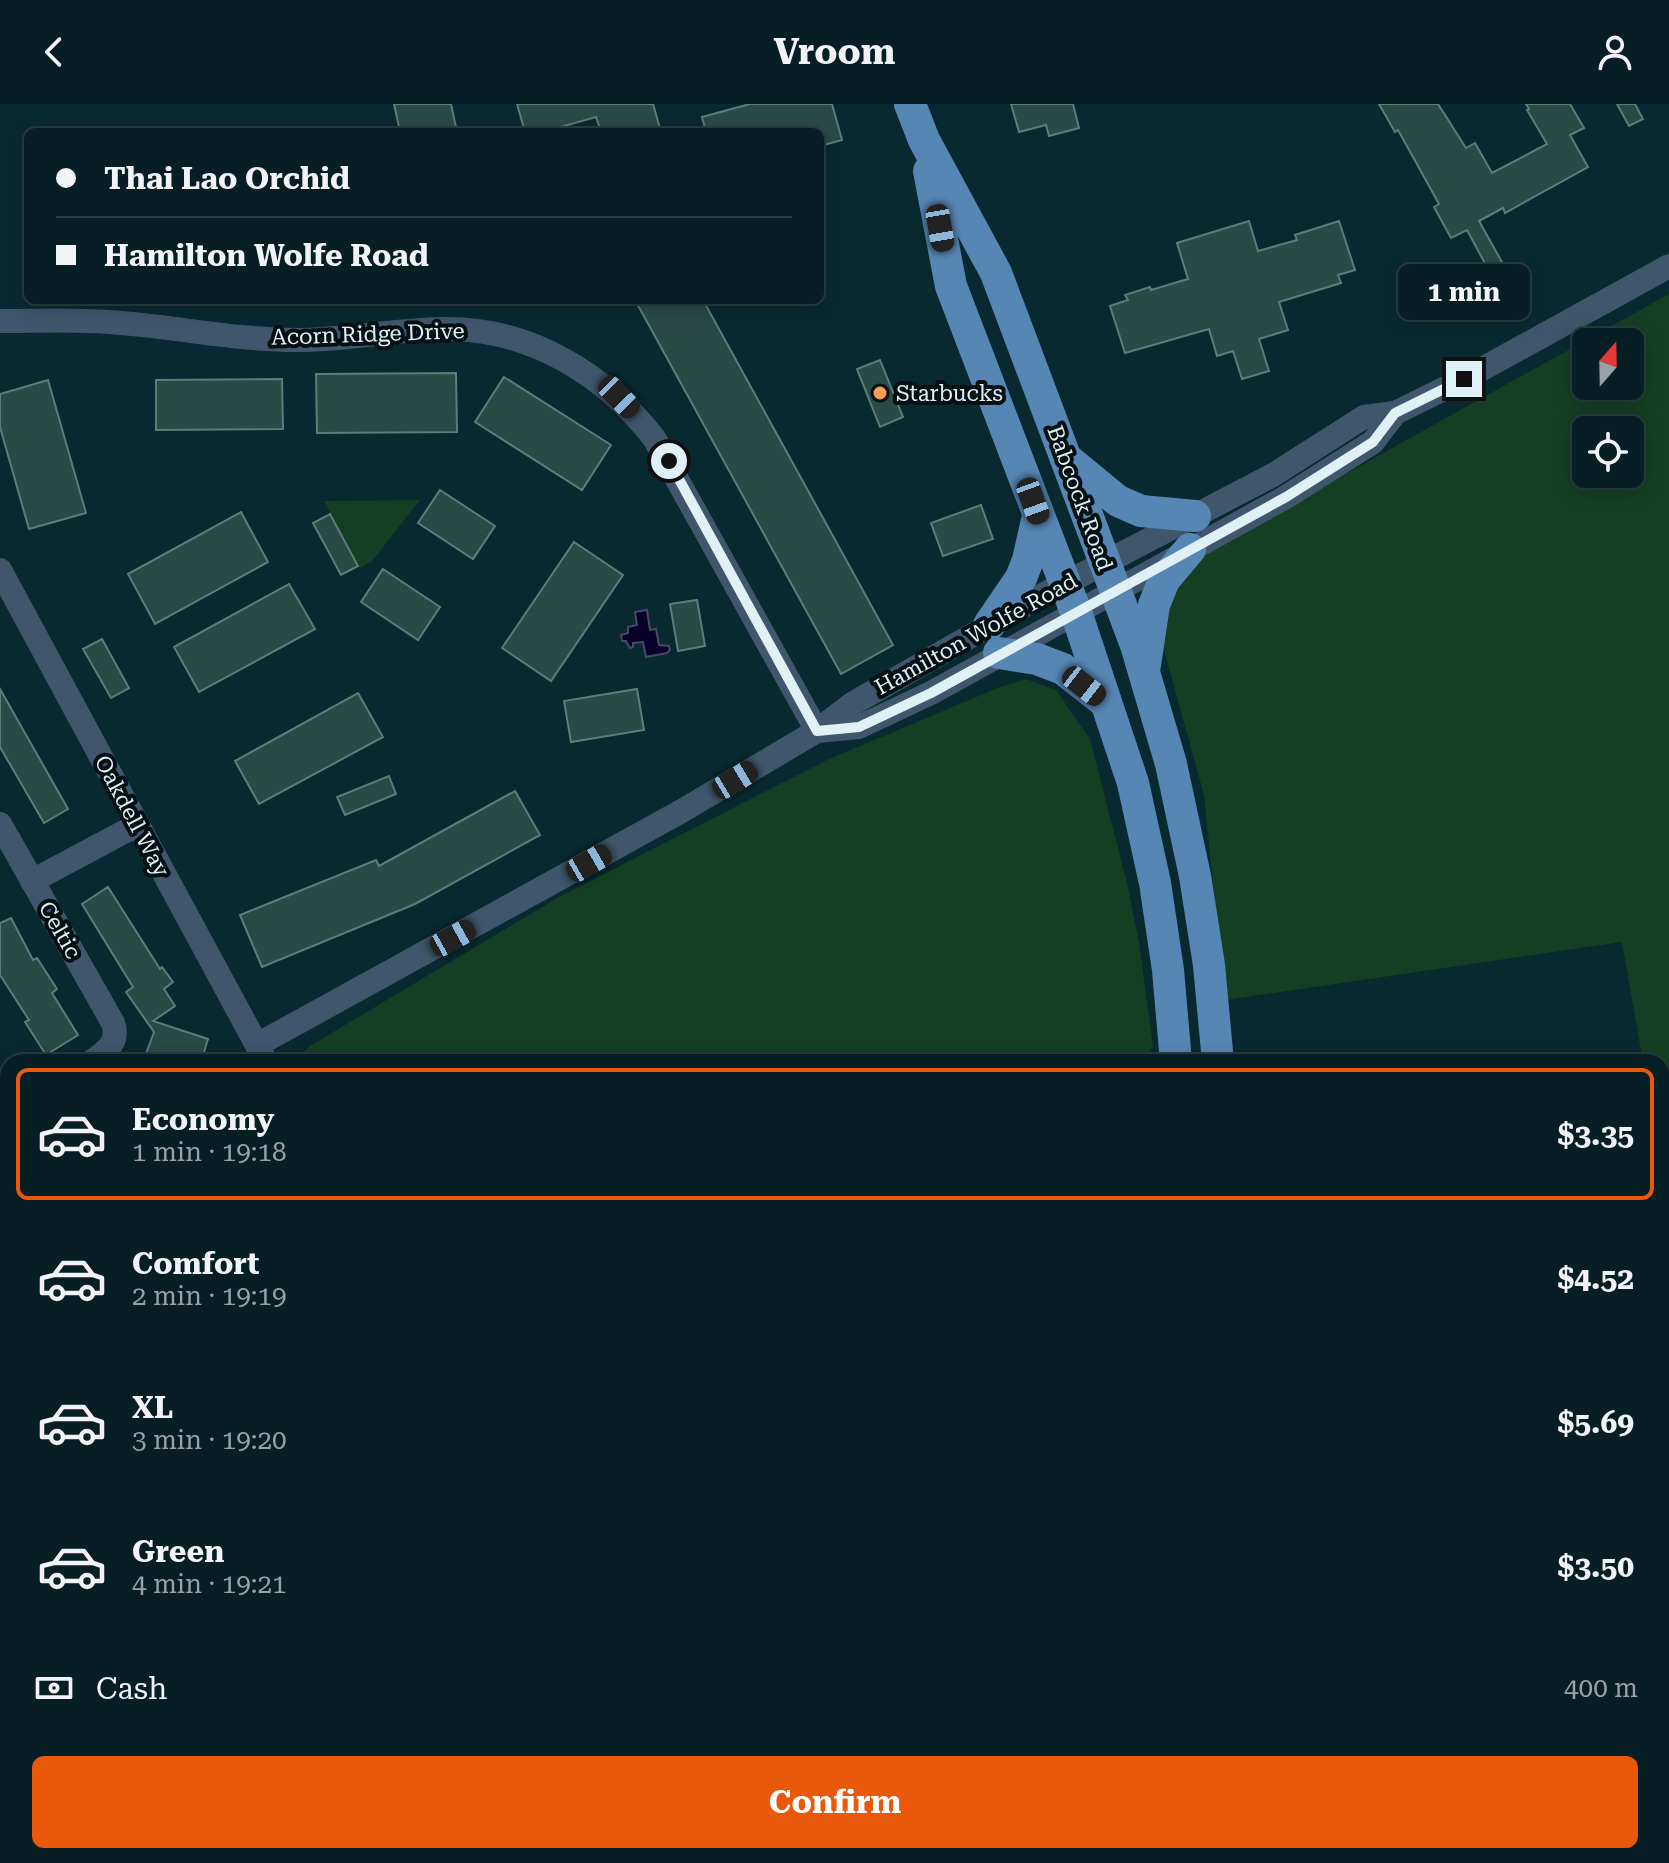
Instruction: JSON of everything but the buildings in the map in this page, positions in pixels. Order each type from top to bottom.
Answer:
[{"type":"main road","name":"Babcock Road","points":[[910,104],[924,140],[996,273],[1129,625],[1171,764],[1195,876],[1209,965],[1217,1054]]},
{"type":"main road","name":"Babcock Road","points":[[924,140],[951,286],[1070,598],[1133,783],[1155,883],[1166,954],[1175,1054]]},
{"type":"main road","points":[[1066,458],[1118,501],[1141,511],[1195,516]]},
{"type":"main road","points":[[1038,516],[1028,560],[994,639],[1063,669],[1105,702]]},
{"type":"main road","points":[[1144,672],[1154,605],[1164,580],[1190,549]]},
{"type":"main road","points":[[1166,954],[1181,963],[1187,976],[1192,1054]]},
{"type":"street","name":"Hamilton Wolfe Road","points":[[261,1054],[817,731],[859,727],[931,693],[994,639],[1109,577],[1195,516],[1273,475],[1364,417],[1395,413],[1464,379],[1669,266]]},
{"type":"street","name":"Acorn Ridge Drive","points":[[0,321],[107,322],[296,340],[447,329],[501,335],[552,352],[598,380],[628,407],[654,438],[817,731]]},
{"type":"street","name":"Hamilton Wolfe Road","points":[[1109,577],[1190,549],[1286,497],[1373,442],[1395,413]]},
{"type":"street","name":"Oakdell Way","points":[[2,581],[261,1054]]},
{"type":"street","name":"Celtic","points":[[0,824],[113,1023],[113,1045],[101,1054]]},
{"type":"street","points":[[32,881],[137,825]]},
{"type":"green space","points":[[1669,294],[1669,1054],[1642,1054],[1622,942],[1225,1000],[1204,795],[1161,639],[1162,607],[1191,565],[1218,545],[1572,348],[1572,400],[1644,400],[1644,328],[1608,328]]},
{"type":"green space","points":[[420,500],[372,561],[360,568],[324,501]]},
{"type":"green space","points":[[1026,679],[1056,690],[1090,739],[1139,943],[1153,1046],[1148,1054],[302,1054],[310,1046],[559,897],[827,760]]},
{"type":"shaded area","points":[[647,610],[650,630],[656,629],[659,645],[669,646],[667,653],[646,657],[643,642],[633,643],[630,648],[626,641],[622,641],[621,635],[628,633],[628,627],[637,625],[635,612]]},
{"type":"place","name":"Starbucks","points":[[880,393]]},
{"type":"route","points":[[669,461],[817,731],[859,727],[931,693],[1286,497],[1373,442],[1395,413],[1464,379]]}]
